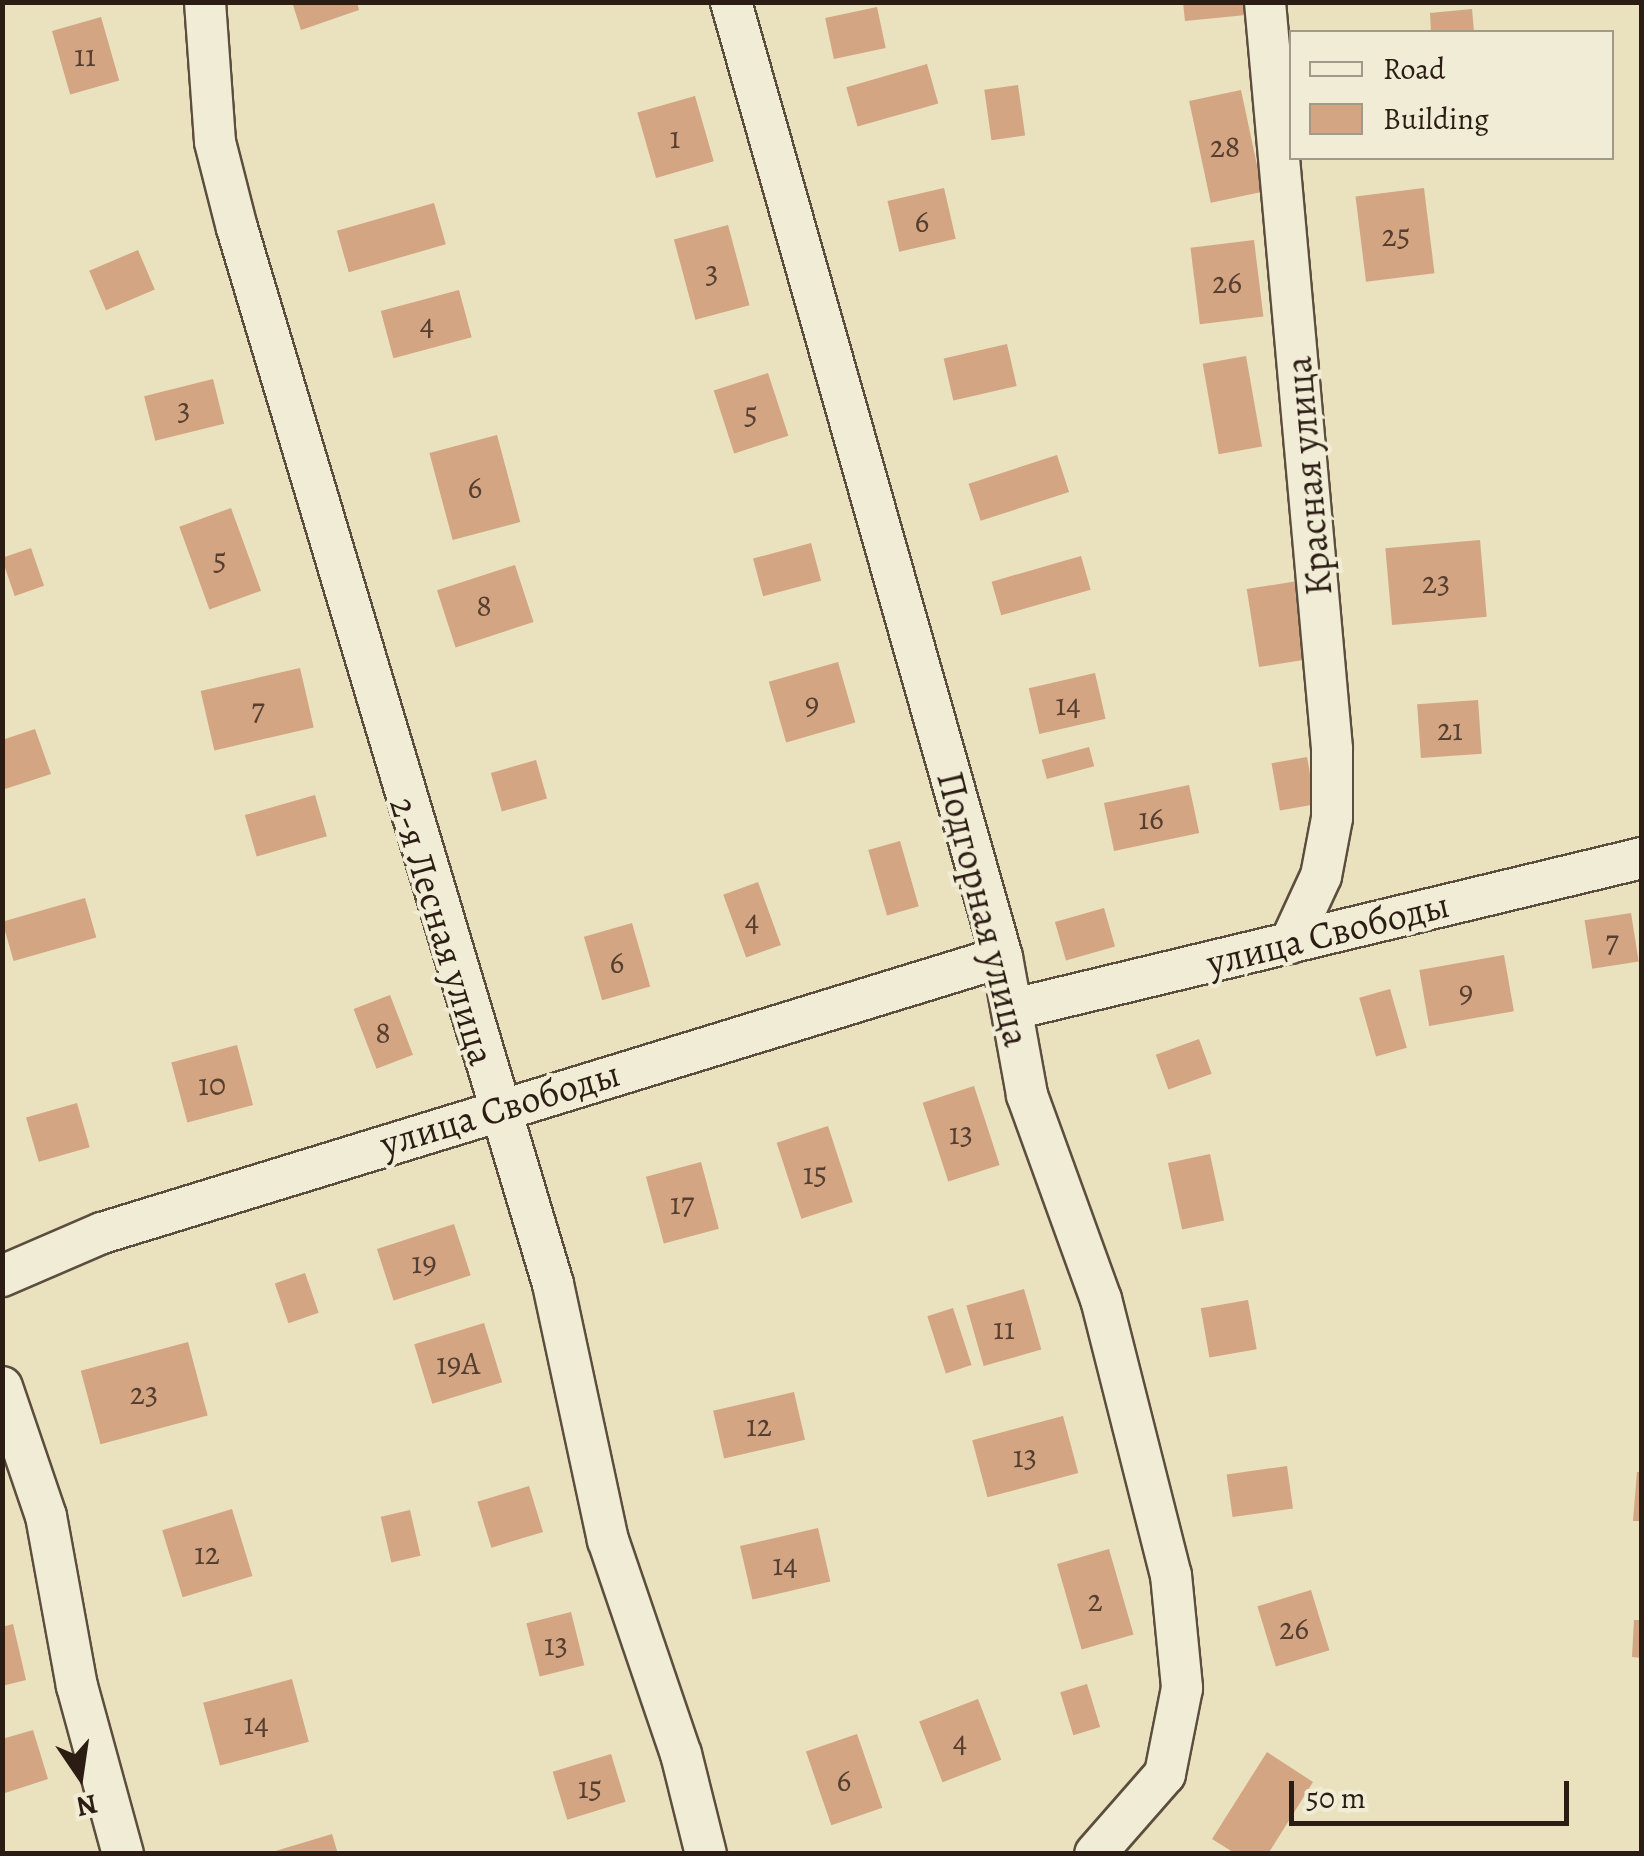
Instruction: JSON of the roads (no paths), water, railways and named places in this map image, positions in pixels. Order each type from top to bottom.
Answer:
[{"type":"street","name":"2-я Лесная улица","points":[[205,2],[214,142],[237,228],[496,1109],[553,1284],[608,1540],[681,1754],[706,1854]]},
{"type":"street","name":"Подгорная улица","points":[[731,2],[1002,957],[1027,1095],[1101,1299],[1166,1556],[1182,1688],[1165,1774],[1095,1854]]},
{"type":"street","name":"Красная улица","points":[[1265,2],[1332,749],[1332,818],[1321,876],[1290,943]]},
{"type":"street","name":"улица Свободы","points":[[1014,1009],[1642,858]]},
{"type":"street","name":"улица Свободы","points":[[2,1276],[102,1233],[496,1109],[1002,957]]},
{"type":"street","points":[[2,1386],[46,1516],[77,1686],[123,1854]]}]
